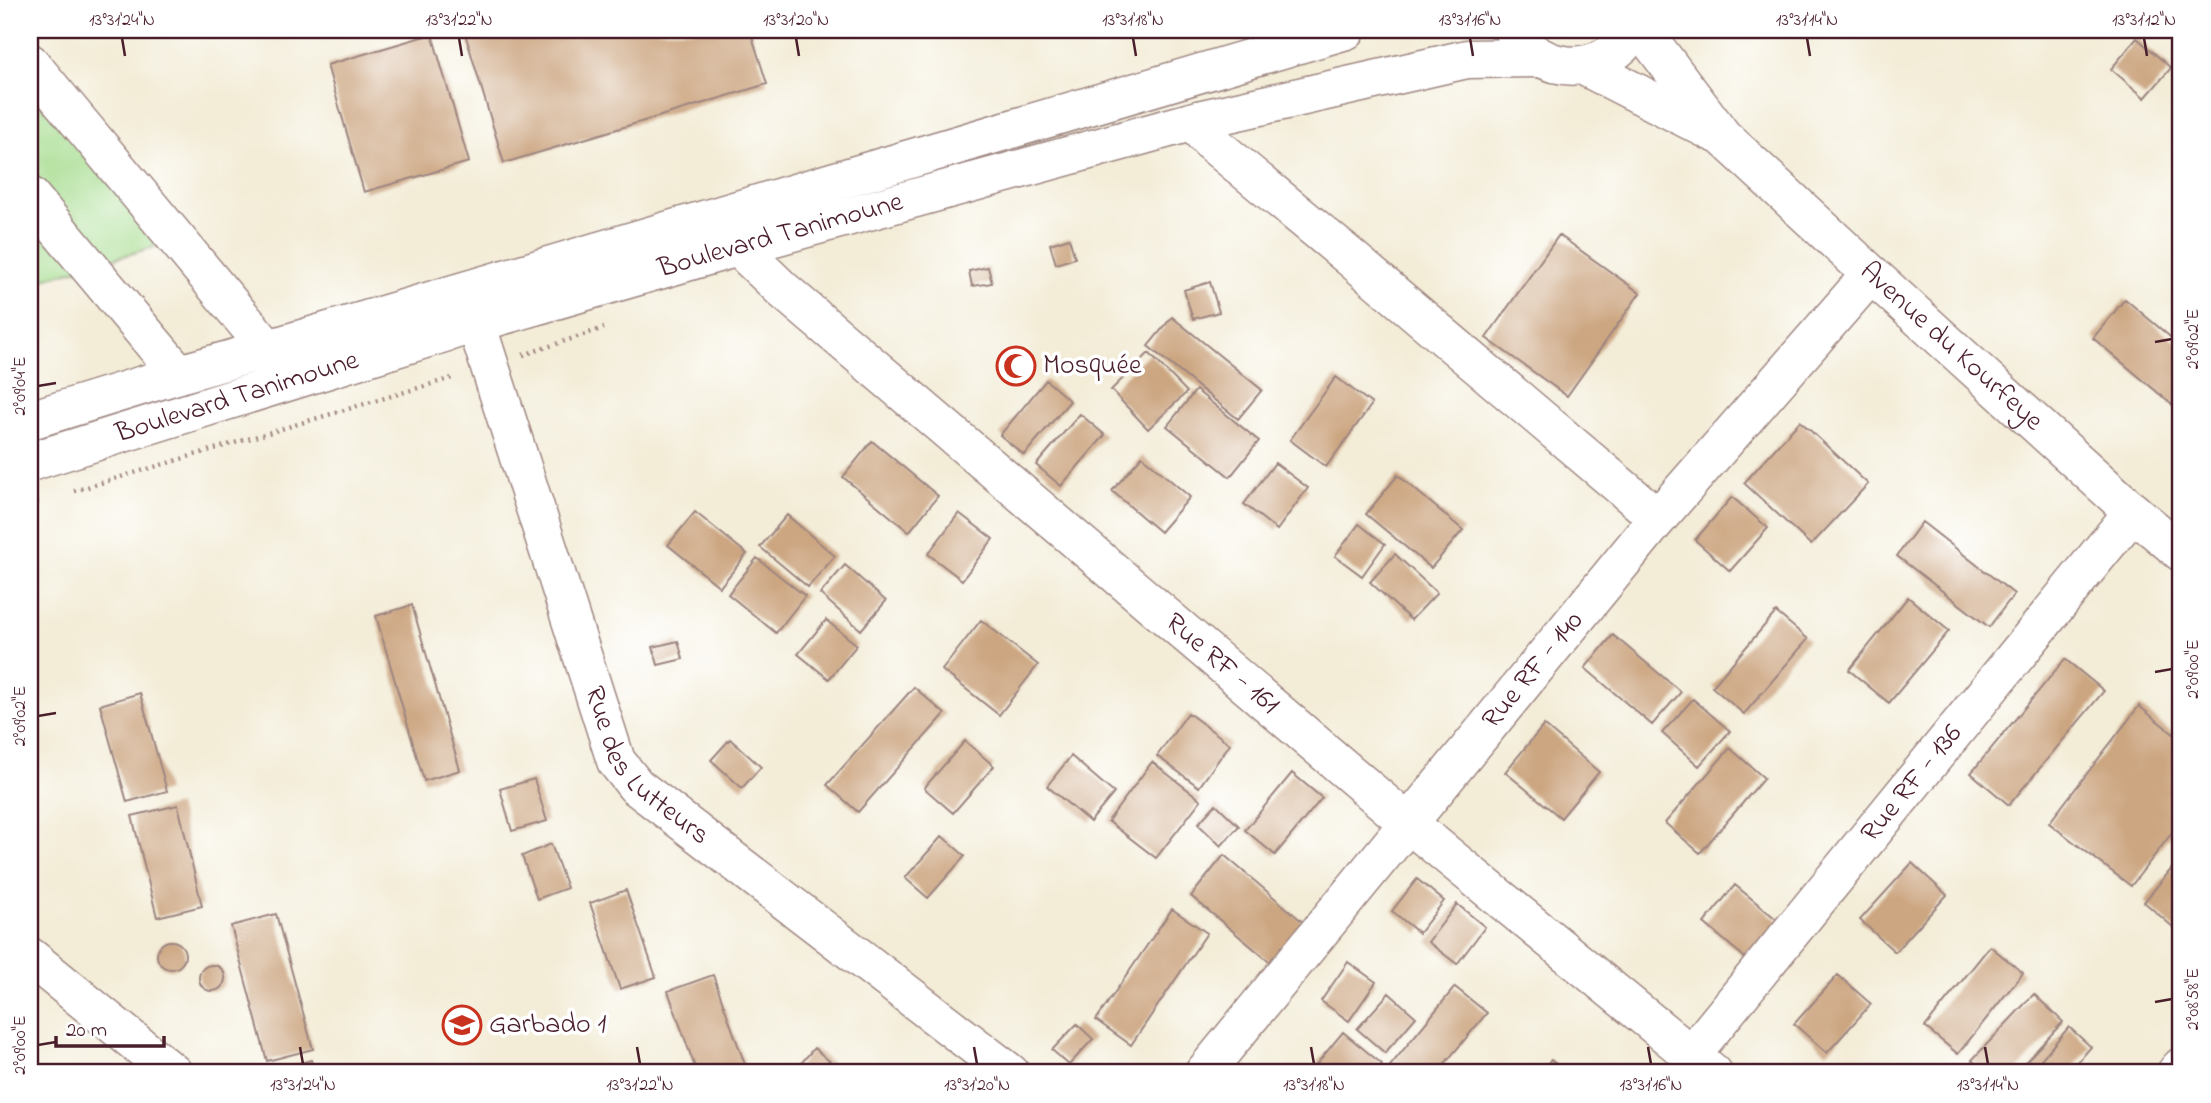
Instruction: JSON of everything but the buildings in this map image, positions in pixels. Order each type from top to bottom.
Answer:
[{"type":"street","points":[[1513,30],[1522,43],[1541,58]]},
{"type":"street","points":[[1582,65],[1612,54],[1624,44],[1633,30]]},
{"type":"street","name":"Avenue du Kourfeye","points":[[1642,30],[1723,137],[2133,512],[2181,552]]},
{"type":"street","name":"Boulevard Tanimoune","points":[[30,420],[1333,32]]},
{"type":"street","name":"Boulevard Tanimoune","points":[[30,462],[476,323],[738,247],[1198,120],[1467,59],[1541,58],[1559,64],[1582,65]]},
{"type":"street","points":[[30,63],[268,349]]},
{"type":"street","name":"Avenue du Kourfeye","points":[[1582,65],[1723,137]]},
{"type":"street","points":[[1198,120],[1200,130],[1212,144],[1658,518]]},
{"type":"street","points":[[30,196],[179,374]]},
{"type":"street","name":"Rue RF - 161","points":[[738,247],[793,299],[1408,823],[1702,1064]]},
{"type":"street","name":"Rue RF - 140","points":[[1204,1073],[1658,518],[1871,274]]},
{"type":"street","name":"Rue des Lutteurs","points":[[476,323],[616,761],[636,786],[1010,1073]]},
{"type":"street","name":"Rue RF - 136","points":[[1702,1064],[2133,512]]},
{"type":"street","points":[[30,957],[173,1073]]},
{"type":"street","points":[[2176,1073],[2181,1067]]},
{"type":"green space","points":[[30,90],[161,245],[30,283]]},
{"type":"place","name":"Mosquée","points":[[1016,366]]},
{"type":"place","name":"Garbado 1","points":[[462,1025]]}]
